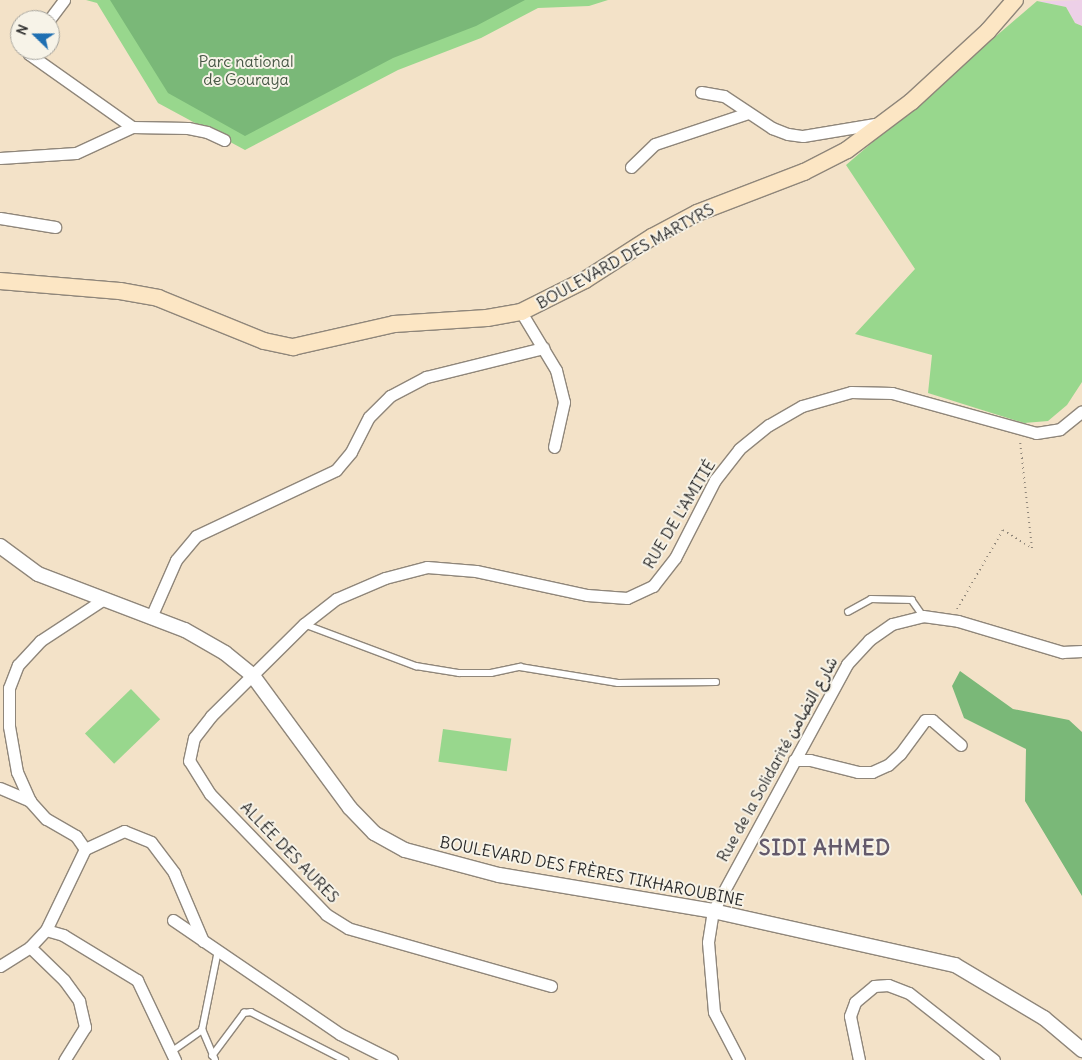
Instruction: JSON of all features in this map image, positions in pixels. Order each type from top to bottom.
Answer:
[{"type":"main road","name":"BOULEVARD DES MARTYRS","points":[[0,281],[120,291],[158,298],[264,341],[293,347],[394,324],[487,318],[521,312],[585,280],[652,237],[697,213],[804,172],[847,150],[887,123],[988,31],[1016,0]]},
{"type":"street","points":[[37,60],[132,127]]},
{"type":"street","points":[[701,92],[724,96],[772,128],[803,136],[887,123]]},
{"type":"street","points":[[631,167],[655,144],[748,113]]},
{"type":"street","points":[[0,158],[76,153],[132,127],[188,128],[207,132],[224,140]]},
{"type":"street","points":[[0,218],[55,227]]},
{"type":"street","points":[[521,312],[556,370],[564,402],[554,447]]},
{"type":"street","points":[[151,617],[176,560],[196,536],[336,470],[352,452],[369,417],[390,396],[426,377],[543,348]]},
{"type":"street","name":"RUE DE L'AMITIÉ","points":[[253,676],[304,624],[336,599],[385,578],[427,566],[476,571],[587,595],[627,598],[654,586],[675,558],[715,480],[739,449],[769,425],[802,406],[850,392],[892,393],[1036,433],[1060,429],[1082,410]]},
{"type":"street","name":"BOULEVARD DES FRÈRES TIKHAROUBINE","points":[[0,546],[38,574],[185,630],[225,653],[253,676],[350,808],[374,833],[404,850],[500,875],[713,911],[955,965],[1044,1018],[1082,1050]]},
{"type":"street","points":[[85,848],[76,836],[46,819],[30,801],[17,772],[9,726],[9,688],[18,665],[40,641],[104,599]]},
{"type":"street","name":"Rue de la Solidarité شارع التضامن","points":[[739,1060],[714,1012],[708,942],[713,911],[847,664],[869,640],[892,624],[923,616],[950,620],[1062,652],[1082,651]]},
{"type":"street","name":"ALLÉE DES AURES","points":[[253,676],[211,716],[194,738],[189,761],[210,794],[326,914],[348,928],[551,986]]},
{"type":"street","points":[[794,760],[810,760],[858,772],[872,772],[888,765],[900,754],[925,720],[932,720],[962,745]]},
{"type":"street","points":[[0,788],[30,801]]},
{"type":"street","points":[[0,966],[30,947],[46,930],[85,848],[124,832],[151,842],[174,873],[203,940]]},
{"type":"street","points":[[173,920],[340,1034],[392,1060]]},
{"type":"street","points":[[46,930],[71,940],[137,980],[173,1056]]},
{"type":"street","points":[[30,947],[64,980],[79,1001],[85,1028],[64,1060]]},
{"type":"street","points":[[859,1060],[850,1016],[855,1002],[874,986],[888,985],[910,993],[994,1060]]},
{"type":"lane","points":[[848,612],[871,599],[912,600],[923,616]]},
{"type":"lane","points":[[304,624],[416,666],[459,673],[491,673],[520,667],[618,683],[716,682]]},
{"type":"lane","points":[[213,1058],[202,1030],[218,951]]},
{"type":"lane","points":[[213,1058],[244,1013],[251,1012],[345,1060]]},
{"type":"lane","points":[[173,1056],[202,1030]]},
{"type":"path","points":[[950,620],[1003,530],[1032,548],[1018,429]]},
{"type":"shaded area","points":[[1082,0],[1082,26],[1075,23],[1066,7],[1037,1]]},
{"type":"green space","name":"Parc national de Gouraya","points":[[86,0],[608,0],[589,6],[538,8],[481,38],[398,70],[245,150],[158,103],[97,3]]},
{"type":"green space","name":"Parc national de Gouraya","points":[[110,0],[525,0],[476,26],[393,58],[245,136],[168,93]]},
{"type":"green space","points":[[1037,1],[1066,7],[1075,23],[1082,26],[1082,382],[1067,405],[1048,421],[1024,423],[928,393],[932,355],[855,334],[915,269],[846,165]]},
{"type":"green space","points":[[960,671],[1013,709],[1069,720],[1082,732],[1082,896],[1025,801],[1026,749],[964,718],[952,686]]},
{"type":"green space","points":[[131,689],[160,719],[114,764],[85,733]]},
{"type":"green space","points":[[443,729],[511,739],[507,771],[438,762]]},
{"type":"district","name":"SIDI AHMED","points":[[825,848]]}]
